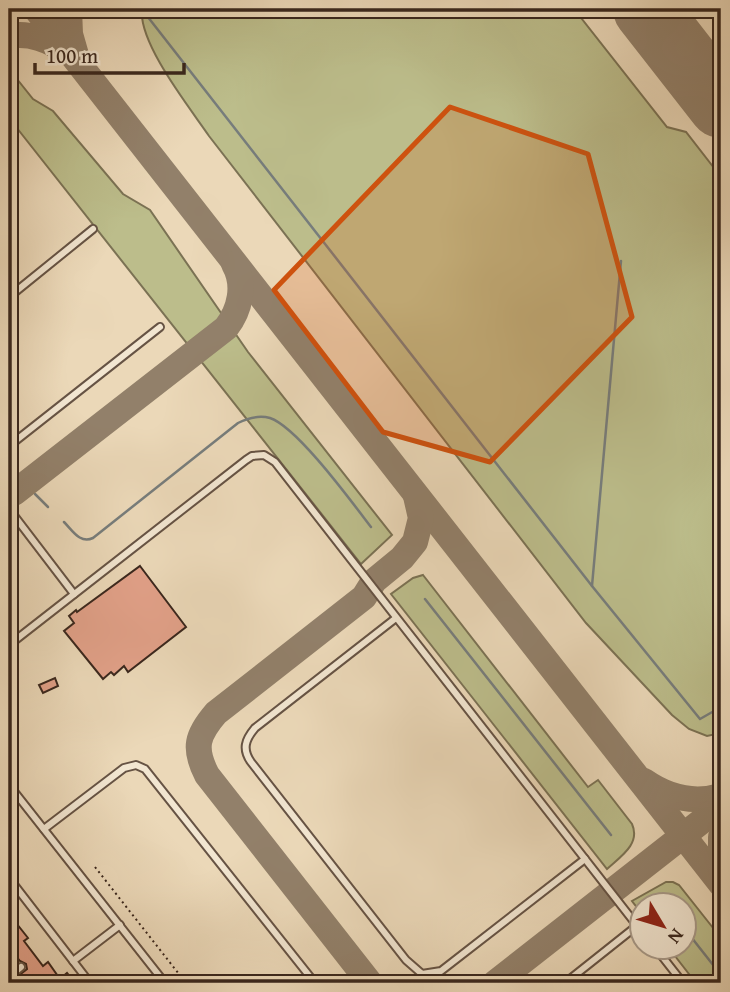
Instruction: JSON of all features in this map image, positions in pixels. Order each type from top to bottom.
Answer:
[{"type":"lane","points":[[9,298],[93,229]]},
{"type":"lane","points":[[9,446],[160,327]]},
{"type":"lane","points":[[9,645],[246,460],[258,454],[264,455],[275,463],[628,914]]},
{"type":"lane","points":[[9,509],[74,594]]},
{"type":"lane","points":[[396,618],[248,736],[246,754],[285,806],[410,965],[426,975],[441,971],[585,859]]},
{"type":"lane","points":[[44,829],[124,768],[136,765],[145,769],[315,983]]},
{"type":"lane","points":[[9,785],[166,983]]},
{"type":"lane","points":[[9,878],[90,983]]},
{"type":"lane","points":[[73,961],[120,925]]},
{"type":"lane","points":[[565,983],[628,938]]},
{"type":"lane","points":[[664,960],[682,983]]},
{"type":"lane","points":[[9,977],[22,967]]},
{"type":"path","points":[[95,867],[186,983]]},
{"type":"highlighted area","points":[[450,107],[588,154],[632,317],[490,462],[383,432],[274,290]]},
{"type":"green space","points":[[142,9],[574,9],[667,127],[686,132],[721,177],[721,733],[707,736],[689,729],[672,715],[586,623],[209,136],[156,57],[143,23]]},
{"type":"green space","points":[[9,69],[33,99],[53,111],[123,194],[150,210],[248,352],[392,535],[361,564],[9,118]]},
{"type":"green space","points":[[423,575],[588,787],[598,780],[632,824],[634,838],[631,844],[607,869],[391,594],[413,578]]},
{"type":"green space","points":[[666,882],[673,882],[683,890],[652,890]]},
{"type":"green space","points":[[698,909],[721,938],[721,983],[696,983],[678,960],[698,960]]},
{"type":"building","points":[[140,566],[186,627],[128,672],[124,666],[114,675],[111,672],[103,679],[64,631],[74,623],[69,616],[76,610],[77,612]]},
{"type":"building","points":[[55,678],[58,686],[43,693],[39,685]]},
{"type":"building","points":[[9,914],[28,938],[24,941],[43,966],[48,962],[60,979],[67,973],[75,983],[9,983],[27,969],[26,964],[20,961],[9,947]]},
{"type":"waterway","points":[[144,12],[592,586],[700,719],[721,707]]},
{"type":"waterway","points":[[592,586],[621,261]]},
{"type":"waterway","points":[[64,522],[80,538],[93,538],[238,423],[262,417],[281,424],[309,450],[371,527]]},
{"type":"waterway","points":[[35,494],[48,507]]},
{"type":"waterway","points":[[425,599],[611,835]]},
{"type":"waterway","points":[[698,946],[721,975]]},
{"type":"taxiway","points":[[36,9],[721,884]]},
{"type":"taxiway","points":[[69,9],[70,34],[76,55]]},
{"type":"taxiway","points":[[9,36],[39,38],[66,52]]},
{"type":"taxiway","points":[[14,493],[226,328],[240,297],[240,280],[234,264]]},
{"type":"taxiway","points":[[370,983],[207,775],[200,757],[199,742],[216,713],[364,597],[374,581],[402,558],[415,542],[421,518],[416,496]]},
{"type":"taxiway","points":[[644,781],[671,795],[691,799],[721,796]]},
{"type":"taxiway","points":[[495,983],[721,806]]},
{"type":"taxiway","points":[[721,837],[721,868]]},
{"type":"runway","points":[[646,9],[721,105]]}]
